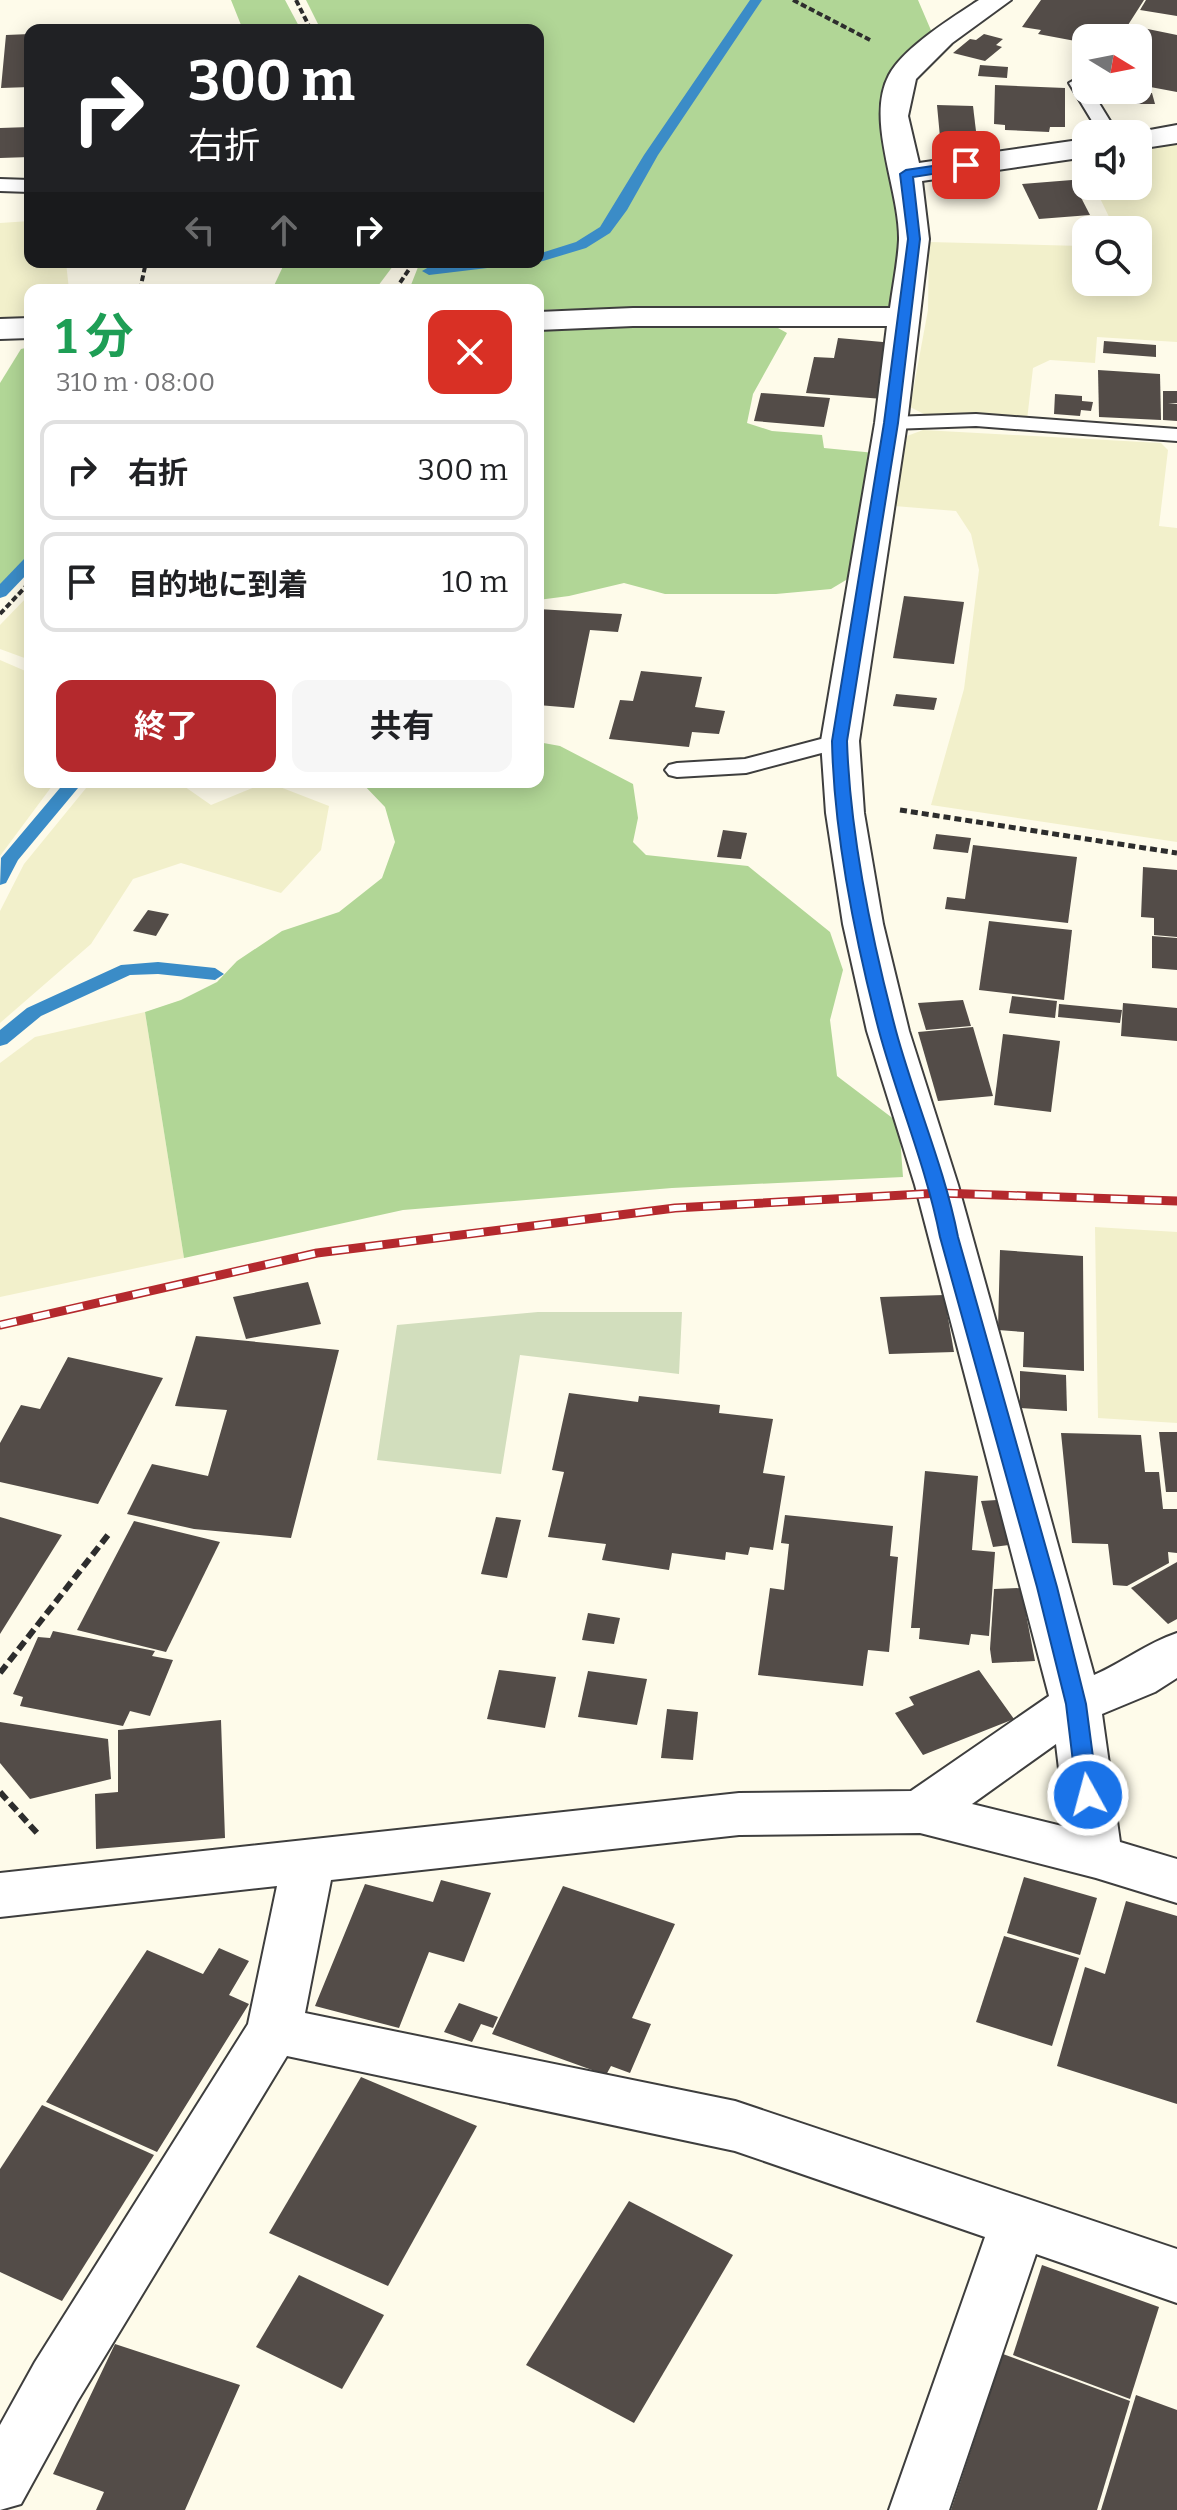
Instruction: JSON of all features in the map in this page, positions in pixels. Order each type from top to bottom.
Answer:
[{"type":"street","points":[[997,0],[942,37],[902,77],[894,116],[906,174],[914,239],[891,423],[840,741],[843,801],[853,871],[888,1031],[940,1193],[949,1237],[1047,1587],[1076,1704],[1096,1856]]},
{"type":"street","points":[[1152,138],[1177,134]]},
{"type":"street","points":[[906,174],[1072,150]]},
{"type":"street","points":[[544,321],[633,317],[905,317]]},
{"type":"street","points":[[0,329],[24,328]]},
{"type":"street","points":[[920,1812],[1076,1704],[1137,1678],[1177,1653]]},
{"type":"street","points":[[0,1895],[739,1814],[920,1812],[1096,1856],[1177,1881]]},
{"type":"street","points":[[0,2483],[56,2382],[274,2030],[309,1860]]},
{"type":"street","points":[[274,2030],[735,2126],[1018,2224],[1172,2263]]},
{"type":"street","points":[[919,2510],[1018,2224]]},
{"type":"lane","points":[[0,185],[24,186]]},
{"type":"lane","points":[[891,423],[976,420],[1177,435]]},
{"type":"lane","points":[[677,770],[746,766],[840,741]]},
{"type":"path","points":[[296,0],[308,24]]},
{"type":"path","points":[[793,0],[916,64]]},
{"type":"path","points":[[0,614],[24,588]]},
{"type":"path","points":[[843,801],[1177,853]]},
{"type":"path","points":[[0,1673],[108,1535]]},
{"type":"shaded area","points":[[1177,141],[1177,342],[1097,337],[1095,363],[1050,360],[1033,368],[1027,420],[928,416],[910,407],[928,310],[929,242],[1072,246],[1072,296],[1152,296],[1152,216],[1109,216],[1101,200],[1152,200],[1152,145]]},
{"type":"shaded area","points":[[24,221],[24,268],[67,268],[68,284],[24,284],[24,322],[0,323],[0,223]]},
{"type":"shaded area","points":[[923,430],[1161,443],[1168,450],[1159,526],[1177,528],[1177,842],[931,805],[964,689],[979,570],[971,534],[956,511],[894,506],[907,436]]},
{"type":"shaded area","points":[[24,600],[24,658],[0,649],[0,625]]},
{"type":"shaded area","points":[[0,660],[24,670],[24,788],[51,788],[0,856]]},
{"type":"shaded area","points":[[86,788],[187,788],[211,805],[252,788],[282,788],[329,806],[321,850],[281,893],[181,863],[133,879],[91,944],[0,1023],[0,911],[24,864]]},
{"type":"shaded area","points":[[145,1012],[184,1258],[0,1297],[0,1063],[35,1037]]},
{"type":"shaded area","points":[[1095,1227],[1177,1232],[1177,1423],[1098,1418]]},
{"type":"green space","points":[[231,0],[285,0],[298,24],[241,24]]},
{"type":"green space","points":[[306,0],[918,0],[933,35],[905,64],[901,238],[893,311],[648,307],[544,310],[544,284],[411,284],[418,268],[544,268],[544,24],[318,24]]},
{"type":"green space","points":[[282,268],[392,268],[380,284],[275,284]]},
{"type":"green space","points":[[778,328],[787,333],[753,394],[747,423],[772,431],[822,435],[824,448],[875,453],[856,574],[831,589],[776,594],[665,594],[624,583],[544,599],[544,329]]},
{"type":"green space","points":[[24,348],[24,561],[0,586],[0,383]]},
{"type":"green space","points":[[544,743],[560,746],[633,784],[638,818],[633,842],[646,855],[748,866],[830,932],[843,970],[830,1020],[837,1076],[899,1123],[903,1177],[672,1188],[403,1210],[184,1258],[145,1012],[181,1000],[217,982],[237,961],[282,931],[339,912],[382,878],[395,842],[385,807],[367,788],[544,788]]},
{"type":"green space","points":[[538,1312],[682,1312],[679,1374],[520,1355],[501,1474],[377,1460],[397,1325]]},
{"type":"building","points":[[1041,0],[1144,0],[1129,24],[1072,24],[1072,40],[1038,34],[1041,30],[1022,27]]},
{"type":"building","points":[[1146,0],[1177,0],[1177,16],[1140,10]]},
{"type":"building","points":[[1152,30],[1177,35],[1177,92],[1152,87]]},
{"type":"building","points":[[24,34],[24,87],[1,88],[6,35]]},
{"type":"building","points":[[984,34],[1003,39],[996,45],[1002,47],[985,61],[953,53],[970,39],[976,40]]},
{"type":"building","points":[[980,65],[1008,67],[1007,78],[978,76]]},
{"type":"building","points":[[995,85],[1065,88],[1065,127],[1050,127],[1049,132],[1005,130],[1005,125],[994,124]]},
{"type":"building","points":[[937,105],[973,106],[978,148],[941,148]]},
{"type":"building","points":[[24,127],[24,157],[0,158],[0,128]]},
{"type":"building","points":[[1072,180],[1072,200],[1082,200],[1090,215],[1039,219],[1022,184]]},
{"type":"building","points":[[838,338],[894,343],[883,399],[806,393],[814,357],[834,358]]},
{"type":"building","points":[[1104,341],[1156,345],[1156,357],[1103,353]]},
{"type":"building","points":[[1098,370],[1160,374],[1161,420],[1099,417]]},
{"type":"building","points":[[1163,391],[1177,391],[1177,403],[1168,403],[1177,404],[1177,421],[1163,420]]},
{"type":"building","points":[[761,393],[830,398],[824,427],[754,421]]},
{"type":"building","points":[[1055,394],[1082,396],[1082,401],[1093,402],[1091,411],[1081,410],[1080,416],[1054,414]]},
{"type":"building","points":[[904,596],[964,602],[954,664],[893,658]]},
{"type":"building","points":[[544,609],[622,614],[618,632],[590,630],[574,708],[544,706]]},
{"type":"building","points":[[641,671],[702,677],[695,707],[725,711],[719,734],[692,732],[689,747],[609,739],[620,700],[633,701]]},
{"type":"building","points":[[896,694],[937,698],[934,710],[893,706]]},
{"type":"building","points":[[723,830],[747,833],[741,859],[717,857]]},
{"type":"building","points":[[936,834],[971,838],[968,853],[933,849]]},
{"type":"building","points":[[973,845],[1077,857],[1068,923],[945,909],[947,897],[965,899]]},
{"type":"building","points":[[1143,867],[1177,870],[1177,937],[1154,935],[1154,918],[1141,917]]},
{"type":"building","points":[[148,910],[169,914],[156,936],[133,931]]},
{"type":"building","points":[[989,921],[1072,930],[1064,1000],[979,990]]},
{"type":"building","points":[[1152,936],[1177,938],[1177,970],[1152,968]]},
{"type":"building","points":[[1012,996],[1057,1001],[1055,1018],[1009,1013]]},
{"type":"building","points":[[963,1000],[971,1026],[926,1030],[918,1003]]},
{"type":"building","points":[[1123,1003],[1177,1008],[1177,1041],[1121,1036]]},
{"type":"building","points":[[1059,1004],[1122,1010],[1120,1023],[1058,1017]]},
{"type":"building","points":[[973,1027],[993,1096],[938,1101],[918,1032]]},
{"type":"building","points":[[1003,1034],[1060,1041],[1051,1112],[994,1105]]},
{"type":"building","points":[[1000,1250],[1083,1256],[1084,1371],[1023,1367],[1024,1332],[998,1330]]},
{"type":"building","points":[[308,1282],[321,1324],[246,1339],[233,1297]]},
{"type":"building","points":[[944,1295],[954,1352],[889,1354],[880,1297]]},
{"type":"building","points":[[196,1336],[339,1350],[291,1538],[194,1529],[127,1514],[152,1464],[208,1476],[227,1410],[175,1406]]},
{"type":"building","points":[[68,1357],[163,1378],[98,1504],[0,1482],[0,1443],[21,1405],[40,1409]]},
{"type":"building","points":[[1020,1371],[1066,1375],[1067,1411],[1020,1408]]},
{"type":"building","points":[[569,1393],[638,1402],[639,1396],[720,1405],[719,1413],[773,1419],[763,1473],[785,1476],[773,1550],[750,1547],[748,1555],[726,1552],[725,1560],[672,1553],[669,1570],[602,1560],[606,1544],[548,1537],[564,1472],[552,1470]]},
{"type":"building","points":[[1159,1432],[1177,1432],[1177,1492],[1166,1492]]},
{"type":"building","points":[[1061,1433],[1141,1435],[1145,1472],[1159,1472],[1163,1509],[1177,1509],[1177,1553],[1168,1552],[1169,1563],[1127,1586],[1113,1585],[1108,1544],[1072,1543]]},
{"type":"building","points":[[925,1471],[978,1476],[972,1550],[995,1552],[989,1636],[971,1634],[969,1645],[919,1639],[920,1628],[911,1628]]},
{"type":"building","points":[[997,1500],[1009,1545],[993,1547],[981,1501]]},
{"type":"building","points":[[785,1515],[893,1526],[890,1556],[898,1557],[889,1652],[868,1650],[863,1686],[758,1675],[770,1588],[784,1590],[789,1544],[781,1543]]},
{"type":"building","points":[[0,1517],[62,1535],[0,1634]]},
{"type":"building","points":[[496,1517],[521,1520],[507,1578],[481,1574]]},
{"type":"building","points":[[134,1521],[220,1542],[166,1652],[77,1630]]},
{"type":"building","points":[[1177,1562],[1177,1619],[1168,1624],[1131,1588]]},
{"type":"building","points":[[1021,1588],[1035,1661],[992,1663],[994,1589]]},
{"type":"building","points":[[588,1613],[620,1618],[614,1644],[582,1640]]},
{"type":"building","points":[[53,1631],[155,1651],[152,1656],[173,1660],[150,1716],[130,1711],[123,1726],[20,1706],[23,1697],[13,1694],[38,1637],[50,1638]]},
{"type":"building","points":[[499,1670],[556,1677],[545,1728],[487,1719]]},
{"type":"building","points":[[979,1670],[1014,1719],[923,1755],[895,1713],[914,1705],[909,1697]]},
{"type":"building","points":[[588,1671],[647,1679],[637,1725],[578,1717]]},
{"type":"building","points":[[667,1709],[698,1712],[693,1760],[661,1758]]},
{"type":"building","points":[[221,1720],[225,1838],[96,1849],[95,1794],[118,1792],[118,1730]]},
{"type":"building","points":[[0,1722],[108,1739],[111,1779],[30,1799],[0,1763]]},
{"type":"building","points":[[1024,1877],[1097,1898],[1080,1955],[1007,1933]]},
{"type":"building","points":[[441,1880],[491,1893],[464,1962],[429,1952],[399,2028],[315,2006],[365,1884],[433,1902]]},
{"type":"building","points":[[563,1886],[675,1924],[632,2018],[651,2024],[630,2073],[611,2066],[606,2075],[492,2034]]},
{"type":"building","points":[[1126,1901],[1177,1916],[1177,2104],[1057,2066],[1085,1967],[1105,1974]]},
{"type":"building","points":[[1004,1936],[1079,1958],[1052,2046],[976,2022]]},
{"type":"building","points":[[219,1948],[249,1961],[229,1995],[249,2004],[157,2152],[46,2102],[147,1950],[203,1974]]},
{"type":"building","points":[[459,2003],[498,2017],[493,2028],[481,2024],[472,2042],[444,2032]]},
{"type":"building","points":[[361,2077],[477,2126],[388,2286],[269,2233]]},
{"type":"building","points":[[42,2105],[154,2155],[62,2301],[0,2272],[0,2169]]},
{"type":"building","points":[[629,2201],[733,2255],[634,2423],[526,2365]]},
{"type":"building","points":[[1042,2265],[1159,2307],[1130,2399],[1013,2355]]},
{"type":"building","points":[[299,2275],[384,2315],[342,2389],[256,2347]]},
{"type":"building","points":[[115,2344],[240,2385],[185,2510],[96,2510],[104,2492],[53,2474]]},
{"type":"building","points":[[1003,2354],[1130,2401],[1097,2510],[951,2510]]},
{"type":"building","points":[[1136,2395],[1177,2410],[1177,2510],[1101,2510]]},
{"type":"waterway","points":[[544,256],[581,245],[605,230],[651,155],[756,0]]},
{"type":"waterway","points":[[429,271],[454,268]]},
{"type":"waterway","points":[[0,593],[24,568]]},
{"type":"waterway","points":[[0,879],[10,858],[69,788]]},
{"type":"waterway","points":[[0,1040],[34,1012],[127,969],[158,968],[215,974]]},
{"type":"railway","points":[[0,1325],[317,1253],[675,1208],[940,1193],[1177,1201]]},
{"type":"route","points":[[966,165],[906,174],[914,239],[891,423],[840,741],[841,782],[853,871],[888,1031],[940,1193],[949,1237],[1047,1587],[1076,1704],[1088,1795]]}]
